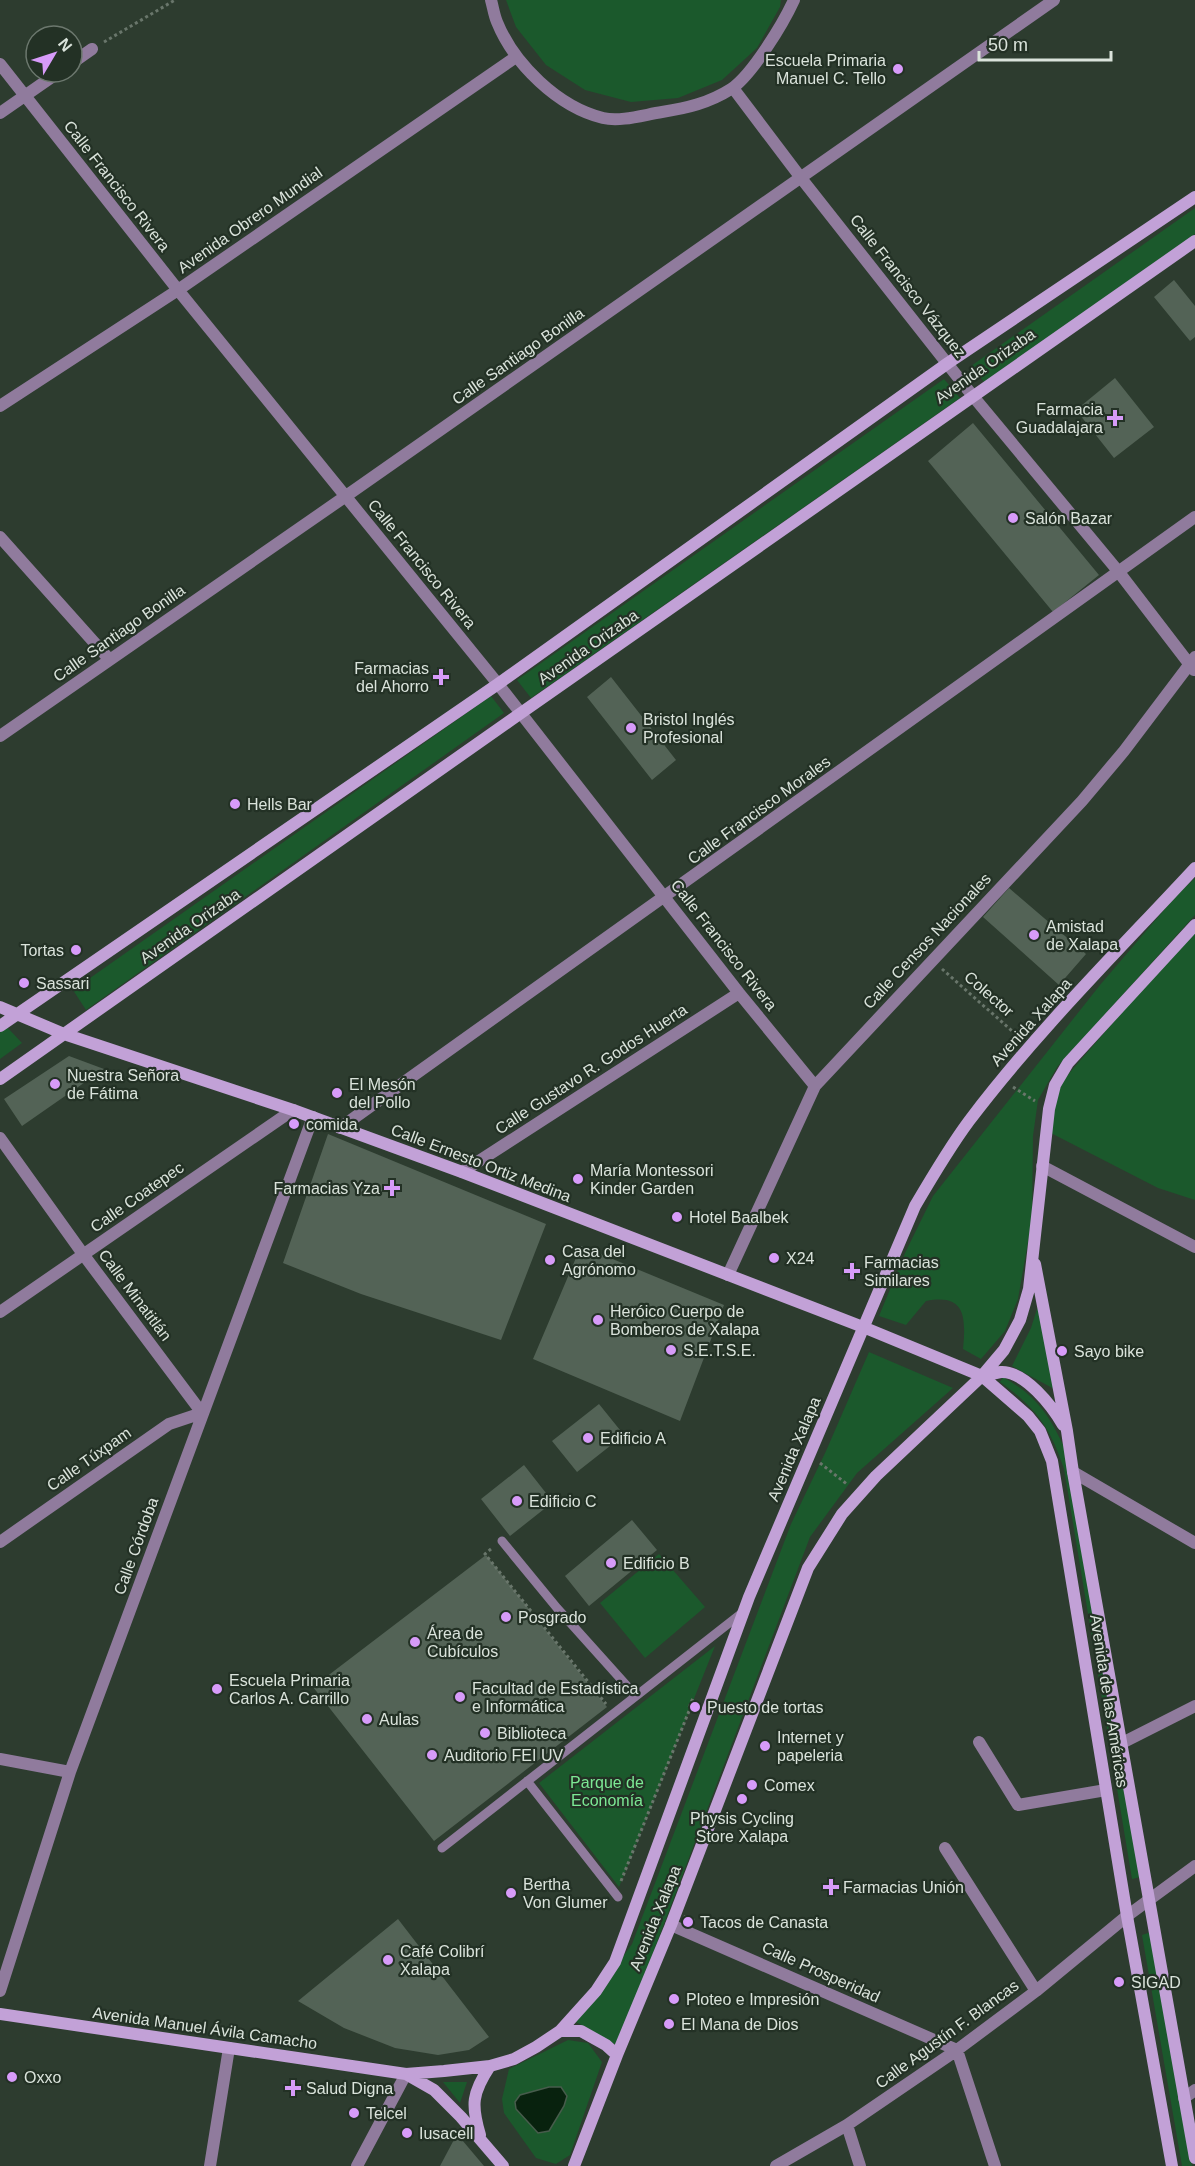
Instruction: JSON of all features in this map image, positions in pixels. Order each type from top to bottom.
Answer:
[{"type":"main road","name":"Avenida Orizaba","points":[[0,1026],[498,684],[948,363],[1195,198]]},
{"type":"main road","name":"Avenida Orizaba","points":[[0,1079],[522,714],[972,395],[1195,241]]},
{"type":"main road","name":"Avenida Xalapa","points":[[490,2066],[514,2060],[560,2031],[596,1991],[615,1962],[744,1611],[915,1206],[962,1131],[1001,1080],[1195,868]]},
{"type":"main road","name":"Avenida Xalapa","points":[[572,2164],[671,1925],[808,1568],[842,1514],[982,1376],[1004,1350],[1020,1320],[1029,1289],[1048,1109],[1055,1085],[1068,1064],[1195,925]]},
{"type":"main road","name":"Calle Ernesto Ortiz Medina","points":[[0,1007],[64,1034],[293,1110],[462,1172],[863,1326],[982,1376]]},
{"type":"main road","name":"Avenida de las Américas","points":[[1032,1250],[1067,1431],[1072,1472],[1195,2158]]},
{"type":"main road","name":"Avenida de las Américas","points":[[982,1376],[1002,1372],[1019,1377],[1041,1395],[1067,1431]]},
{"type":"main road","name":"Avenida de las Américas","points":[[982,1376],[1028,1416],[1040,1431],[1052,1461],[1127,1916],[1172,2166]]},
{"type":"main road","name":"Avenida Manuel Ávila Camacho","points":[[0,2014],[406,2074],[490,2066]]},
{"type":"main road","points":[[560,2031],[581,2031],[606,2045],[617,2055]]},
{"type":"main road","points":[[482,2140],[474,2114],[474,2098],[478,2084],[490,2066]]},
{"type":"main road","name":"Avenida Manuel Ávila Camacho","points":[[406,2074],[434,2090],[482,2140],[503,2166]]},
{"type":"street","points":[[491,0],[497,22],[516,57],[541,84],[570,104],[603,118],[626,118],[705,104],[733,88],[763,53],[794,0]]},
{"type":"street","name":"Calle Santiago Bonilla","points":[[0,736],[1054,0]]},
{"type":"street","points":[[84,55],[92,49]]},
{"type":"street","name":"Avenida Obrero Mundial","points":[[0,406],[178,290],[516,57]]},
{"type":"street","name":"Calle Francisco Rivera","points":[[0,64],[178,290],[522,714],[739,993],[815,1086]]},
{"type":"street","points":[[0,113],[42,84]]},
{"type":"street","name":"Calle Francisco Vázquez","points":[[733,88],[972,395],[1194,664]]},
{"type":"street","name":"Calle Francisco Morales","points":[[340,1128],[1195,517]]},
{"type":"street","points":[[0,537],[109,659]]},
{"type":"street","name":"Calle Censos Nacionales","points":[[728,1275],[815,1086],[1082,801],[1194,664]]},
{"type":"street","name":"Calle Gustavo R. Godos Huerta","points":[[462,1172],[739,993]]},
{"type":"street","name":"Calle Coatepec","points":[[0,1312],[293,1110]]},
{"type":"street","name":"Calle Córdoba","points":[[1,1984],[70,1772],[313,1117]]},
{"type":"street","name":"Calle Minatitlán","points":[[0,1137],[83,1254],[202,1413]]},
{"type":"street","points":[[1042,1166],[1195,1247]]},
{"type":"street","name":"Calle Túxpam","points":[[0,1542],[169,1424],[202,1413]]},
{"type":"street","points":[[1072,1472],[1195,1543]]},
{"type":"street","points":[[1122,1743],[1195,1706]]},
{"type":"street","points":[[979,1742],[1018,1805],[1106,1790]]},
{"type":"street","points":[[0,1759],[70,1772]]},
{"type":"street","points":[[945,1848],[1036,1991]]},
{"type":"street","name":"Calle Agustín F. Blancas","points":[[776,2166],[847,2125],[957,2050],[1036,1991],[1127,1916],[1195,1866]]},
{"type":"street","name":"Calle Prosperidad","points":[[671,1925],[957,2050]]},
{"type":"street","points":[[210,2166],[229,2048]]},
{"type":"street","points":[[957,2050],[994,2166]]},
{"type":"street","points":[[357,2166],[406,2074]]},
{"type":"street","points":[[1184,2098],[1195,2090]]},
{"type":"street","points":[[847,2125],[860,2166]]},
{"type":"lane","points":[[501,1541],[636,1696]]},
{"type":"lane","points":[[442,1848],[744,1611]]},
{"type":"lane","points":[[527,1781],[618,1897]]},
{"type":"path","points":[[92,49],[175,0]]},
{"type":"path","name":"Colector","points":[[932,960],[1030,1047]]},
{"type":"path","points":[[1001,1080],[1048,1109]]},
{"type":"path","points":[[809,1454],[860,1494]]},
{"type":"path","points":[[501,1541],[485,1554],[609,1708]]},
{"type":"path","points":[[612,1877],[619,1887],[698,1690]]},
{"type":"path","points":[[689,1712],[687,1711],[693,1698]]},
{"type":"green space","points":[[506,0],[781,0],[780,7],[757,48],[722,80],[678,98],[631,102],[585,90],[546,65],[516,27]]},
{"type":"green space","points":[[1195,208],[1195,234],[984,382],[971,366]]},
{"type":"green space","points":[[944,379],[960,398],[531,698],[517,680]]},
{"type":"green space","points":[[491,696],[504,713],[86,1010],[73,990]]},
{"type":"green space","points":[[1195,878],[1195,915],[1057,1067],[1038,1100],[1033,1136],[1032,1219],[1018,1299],[1005,1331],[981,1359],[963,1349],[964,1327],[961,1310],[949,1301],[939,1299],[926,1301],[906,1325],[879,1316],[905,1253],[933,1196],[1100,985],[1176,896]]},
{"type":"green space","points":[[1195,928],[1195,1200],[1158,1188],[1043,1129],[1053,1092]]},
{"type":"green space","points":[[6,1026],[22,1043],[0,1059],[0,1030]]},
{"type":"green space","points":[[1041,1296],[1056,1390],[1012,1366],[1031,1328]]},
{"type":"green space","points":[[869,1352],[953,1388],[857,1473],[810,1537],[616,2045],[576,2022],[632,1944],[791,1524]]},
{"type":"green space","points":[[1003,1377],[1024,1391],[1040,1406],[1064,1447],[1141,1877],[1132,1879],[1064,1469],[1047,1430],[1032,1410],[1000,1382]]},
{"type":"green space","points":[[659,1554],[705,1607],[645,1658],[600,1603]]},
{"type":"green space","name":"Parque de Economía","points":[[715,1646],[619,1887],[539,1783]]},
{"type":"green space","points":[[1151,1932],[1192,2166],[1182,2166],[1142,1935]]},
{"type":"green space","points":[[568,2040],[588,2043],[602,2062],[570,2155],[556,2164],[536,2158],[504,2113],[502,2099],[509,2069]]},
{"type":"green space","points":[[443,2082],[467,2082],[460,2103]]},
{"type":"shaded area","points":[[549,2087],[561,2087],[567,2096],[564,2106],[549,2131],[538,2133],[516,2109],[515,2102],[520,2095]]},
{"type":"building","points":[[1174,280],[1195,306],[1195,337],[1190,341],[1154,297]]},
{"type":"building","name":"Farmacia Guadalajara","points":[[1115,378],[1154,427],[1114,458],[1076,410]]},
{"type":"building","name":"Salón Bazar","points":[[973,423],[1099,575],[1053,612],[928,461]]},
{"type":"building","name":"Bristol Inglés Profesional","points":[[611,677],[676,760],[652,780],[587,697]]},
{"type":"building","name":"Amistad de Xalapa","points":[[1009,888],[1086,954],[1059,985],[983,917]]},
{"type":"building","name":"Nuestra Señora de Fátima","points":[[69,1056],[104,1069],[22,1126],[4,1099]]},
{"type":"building","points":[[328,1134],[546,1224],[501,1340],[361,1294],[283,1263]]},
{"type":"building","points":[[581,1246],[724,1305],[680,1421],[533,1359]]},
{"type":"building","name":"Edificio A","points":[[599,1404],[624,1435],[577,1472],[552,1441]]},
{"type":"building","name":"Edificio C","points":[[524,1465],[553,1502],[510,1536],[481,1499]]},
{"type":"building","name":"Edificio B","points":[[632,1520],[657,1550],[589,1606],[565,1576]]},
{"type":"building","name":"Facultad de Estadística e Informática","points":[[486,1555],[607,1707],[434,1841],[313,1687]]},
{"type":"building","name":"Tacos de Canasta","points":[[684,1915],[695,1919],[692,1929],[681,1926]]},
{"type":"building","name":"Café Colibrí Xalapa","points":[[398,1919],[489,2037],[469,2050],[438,2055],[395,2048],[344,2028],[298,2001]]},
{"type":"building","points":[[457,2134],[484,2166],[440,2166]]},
{"type":"place","name":"Escuela Primaria Manuel C. Tello","points":[[898,69]]},
{"type":"place","name":"Farmacia Guadalajara","points":[[1115,418]]},
{"type":"place","name":"Salón Bazar","points":[[1013,518]]},
{"type":"place","name":"Farmacias del Ahorro","points":[[441,677]]},
{"type":"place","name":"Bristol Inglés Profesional","points":[[631,728]]},
{"type":"place","name":"Hells Bar","points":[[235,804]]},
{"type":"place","name":"Amistad de Xalapa","points":[[1034,935]]},
{"type":"place","name":"Tortas","points":[[76,950]]},
{"type":"place","name":"Sassari","points":[[24,983]]},
{"type":"place","name":"Nuestra Señora de Fátima","points":[[55,1084]]},
{"type":"place","name":"El Mesón del Pollo","points":[[337,1093]]},
{"type":"place","name":"comida","points":[[294,1124]]},
{"type":"place","name":"María Montessori Kinder Garden","points":[[578,1179]]},
{"type":"place","name":"Farmacias Yza","points":[[392,1188]]},
{"type":"place","name":"Hotel Baalbek","points":[[677,1217]]},
{"type":"place","name":"X24","points":[[774,1258]]},
{"type":"place","name":"Casa del Agrónomo","points":[[550,1260]]},
{"type":"place","name":"Farmacias Similares","points":[[852,1271]]},
{"type":"place","name":"Heróico Cuerpo de Bomberos de Xalapa","points":[[598,1320]]},
{"type":"place","name":"S.E.T.S.E.","points":[[671,1350]]},
{"type":"place","name":"Sayo bike","points":[[1062,1351]]},
{"type":"place","name":"Edificio A","points":[[588,1438]]},
{"type":"place","name":"Edificio C","points":[[517,1501]]},
{"type":"place","name":"Edificio B","points":[[611,1563]]},
{"type":"place","name":"Posgrado","points":[[506,1617]]},
{"type":"place","name":"Área de Cubículos","points":[[415,1642]]},
{"type":"place","name":"Escuela Primaria Carlos A. Carrillo","points":[[217,1689]]},
{"type":"place","name":"Facultad de Estadística e Informática","points":[[460,1697]]},
{"type":"place","name":"Puesto de tortas","points":[[695,1707]]},
{"type":"place","name":"Aulas","points":[[367,1719]]},
{"type":"place","name":"Biblioteca","points":[[485,1733]]},
{"type":"place","name":"Internet y papeleria","points":[[765,1746]]},
{"type":"place","name":"Auditorio FEI UV","points":[[432,1755]]},
{"type":"place","name":"Comex","points":[[752,1785]]},
{"type":"place","name":"Physis Cycling Store Xalapa","points":[[742,1799]]},
{"type":"place","name":"Farmacias Unión","points":[[831,1887]]},
{"type":"place","name":"Bertha Von Glumer","points":[[511,1893]]},
{"type":"place","name":"Tacos de Canasta","points":[[688,1922]]},
{"type":"place","name":"Café Colibrí Xalapa","points":[[388,1960]]},
{"type":"place","name":"SIGAD","points":[[1119,1982]]},
{"type":"place","name":"Ploteo e Impresión","points":[[674,1999]]},
{"type":"place","name":"El Mana de Dios","points":[[669,2024]]},
{"type":"place","name":"Oxxo","points":[[12,2077]]},
{"type":"place","name":"Salud Digna","points":[[293,2088]]},
{"type":"place","name":"Telcel","points":[[354,2113]]},
{"type":"place","name":"Iusacell","points":[[407,2133]]}]
